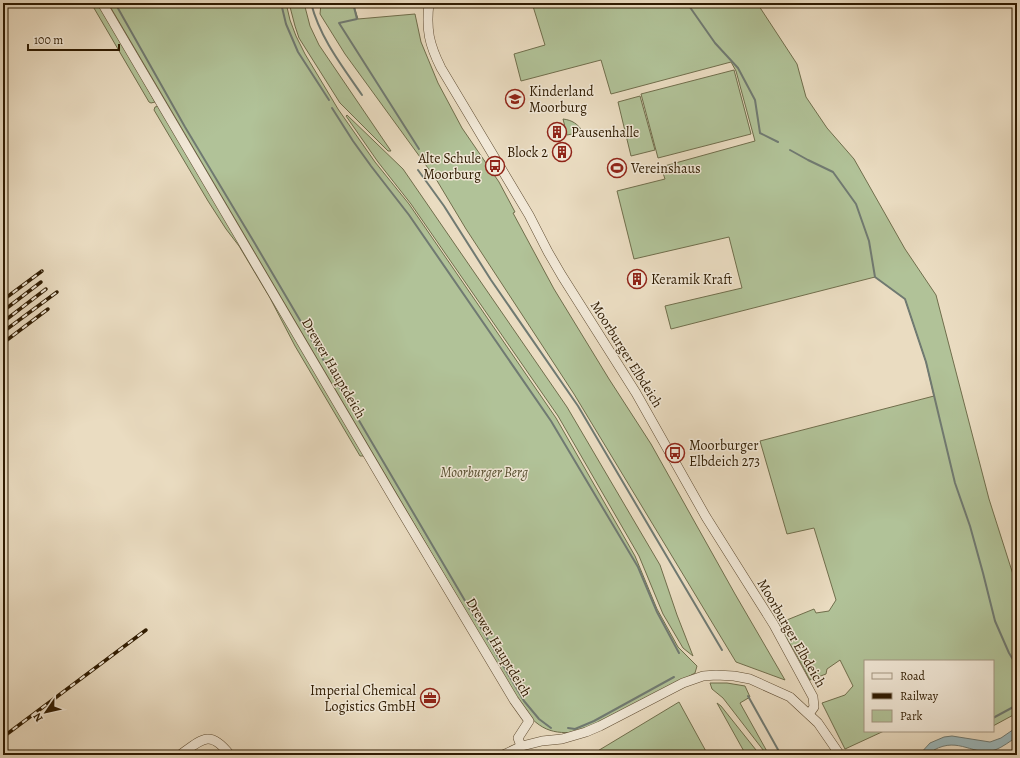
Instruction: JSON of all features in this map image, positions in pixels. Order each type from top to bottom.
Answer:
[{"type":"street","name":"Drewer Hauptdeich","points":[[102,3],[200,167],[394,499],[514,700],[529,722],[518,738],[521,746]]},
{"type":"street","name":"Moorburger Elbdeich","points":[[429,3],[429,39],[432,50],[441,68],[525,208],[551,258],[636,393],[706,517],[774,625],[813,697],[814,705],[809,714],[810,724]]},
{"type":"street","points":[[503,755],[521,746],[542,741],[562,739],[586,732],[683,683],[703,676],[716,675],[743,677],[790,697],[809,714],[825,732],[840,755]]},
{"type":"street","points":[[771,689],[810,724],[835,755]]},
{"type":"street","points":[[180,755],[196,743],[208,739],[220,744],[230,755]]},
{"type":"green space","points":[[91,3],[100,3],[155,102],[149,102]]},
{"type":"green space","name":"Moorburger Berg","points":[[108,3],[286,3],[296,36],[338,109],[375,162],[409,204],[556,418],[635,556],[657,609],[678,647],[697,666],[695,673],[586,731],[566,733],[550,730],[543,727],[529,716],[522,707]]},
{"type":"green space","points":[[289,3],[304,3],[310,26],[319,45],[391,151],[388,151],[340,103],[299,38]]},
{"type":"green space","points":[[321,3],[353,3],[358,19],[415,14],[421,42],[438,83],[462,128],[499,182],[515,212],[513,213],[554,289],[651,444],[785,680],[736,662],[574,394],[466,229],[436,179],[345,54],[320,14]]},
{"type":"green space","points":[[532,3],[757,3],[797,64],[806,97],[827,128],[854,159],[905,249],[936,295],[989,499],[1017,587],[1017,713],[994,725],[994,660],[864,660],[864,732],[882,732],[845,749],[822,703],[845,695],[853,686],[840,660],[827,669],[826,674],[810,680],[795,652],[777,624],[814,609],[816,613],[829,611],[836,600],[814,528],[787,534],[760,441],[934,396],[926,362],[905,299],[875,277],[671,329],[665,306],[742,288],[729,237],[634,259],[617,191],[665,179],[661,167],[755,141],[736,71],[731,62],[611,94],[601,60],[521,81],[514,54],[545,45]]},
{"type":"green space","points":[[734,70],[751,134],[658,158],[641,94]]},
{"type":"green space","points":[[640,96],[655,150],[631,156],[618,102]]},
{"type":"green space","points":[[159,106],[367,456],[360,456],[295,346],[270,298],[239,246],[208,201],[154,110],[155,107]]},
{"type":"green space","points":[[347,115],[403,169],[567,407],[660,565],[693,656],[683,648],[663,614],[639,556],[558,416],[411,204],[378,162],[346,116]]},
{"type":"green space","points":[[563,119],[574,123],[583,132],[567,135]]},
{"type":"green space","points":[[710,683],[727,683],[745,686],[750,697],[740,703],[769,755],[767,755],[723,698],[712,689]]},
{"type":"green space","points":[[679,702],[708,755],[591,755]]},
{"type":"green space","points":[[717,703],[721,706],[760,755],[746,755]]},
{"type":"water","points":[[1017,727],[1017,737],[995,750],[980,751],[951,745],[943,746],[934,750],[932,755],[919,755],[930,743],[944,737],[952,736],[990,742],[1001,738]]},
{"type":"waterway","points":[[115,3],[185,127],[524,701],[539,719],[551,728]]},
{"type":"waterway","points":[[281,3],[286,24],[298,52],[329,100]]},
{"type":"waterway","points":[[311,3],[326,40],[362,95]]},
{"type":"waterway","points":[[353,3],[357,19],[339,23],[419,149]]},
{"type":"waterway","points":[[687,3],[715,43],[738,68],[755,100],[760,133],[778,142]]},
{"type":"waterway","points":[[332,108],[353,141],[409,215],[551,421],[638,567],[657,612],[679,653]]},
{"type":"waterway","points":[[790,150],[833,172],[856,204],[869,241],[875,277],[905,299],[926,362],[955,483],[970,526],[995,621],[1009,653],[1017,666]]},
{"type":"waterway","points":[[418,170],[444,206],[491,280],[578,406],[722,650]]},
{"type":"waterway","points":[[568,728],[575,729],[594,721],[674,677]]},
{"type":"waterway","points":[[748,696],[781,755]]},
{"type":"waterway","points":[[994,717],[1017,705]]},
{"type":"railway","points":[[3,300],[42,271]]},
{"type":"railway","points":[[3,311],[41,282]]},
{"type":"railway","points":[[3,322],[46,289]]},
{"type":"railway","points":[[3,332],[57,292]]},
{"type":"railway","points":[[3,343],[48,309]]},
{"type":"railway","points":[[3,737],[146,630]]},
{"type":"place","name":"Kinderland Moorburg","points":[[515,99]]},
{"type":"place","name":"Pausenhalle","points":[[557,132]]},
{"type":"place","name":"Block 2","points":[[562,152]]},
{"type":"place","name":"Alte Schule Moorburg","points":[[495,166]]},
{"type":"place","name":"Vereinshaus","points":[[617,168]]},
{"type":"place","name":"Keramik Kraft","points":[[637,279]]},
{"type":"place","name":"Moorburger Elbdeich 273","points":[[675,453]]},
{"type":"place","name":"Imperial Chemical Logistics GmbH","points":[[430,698]]}]
